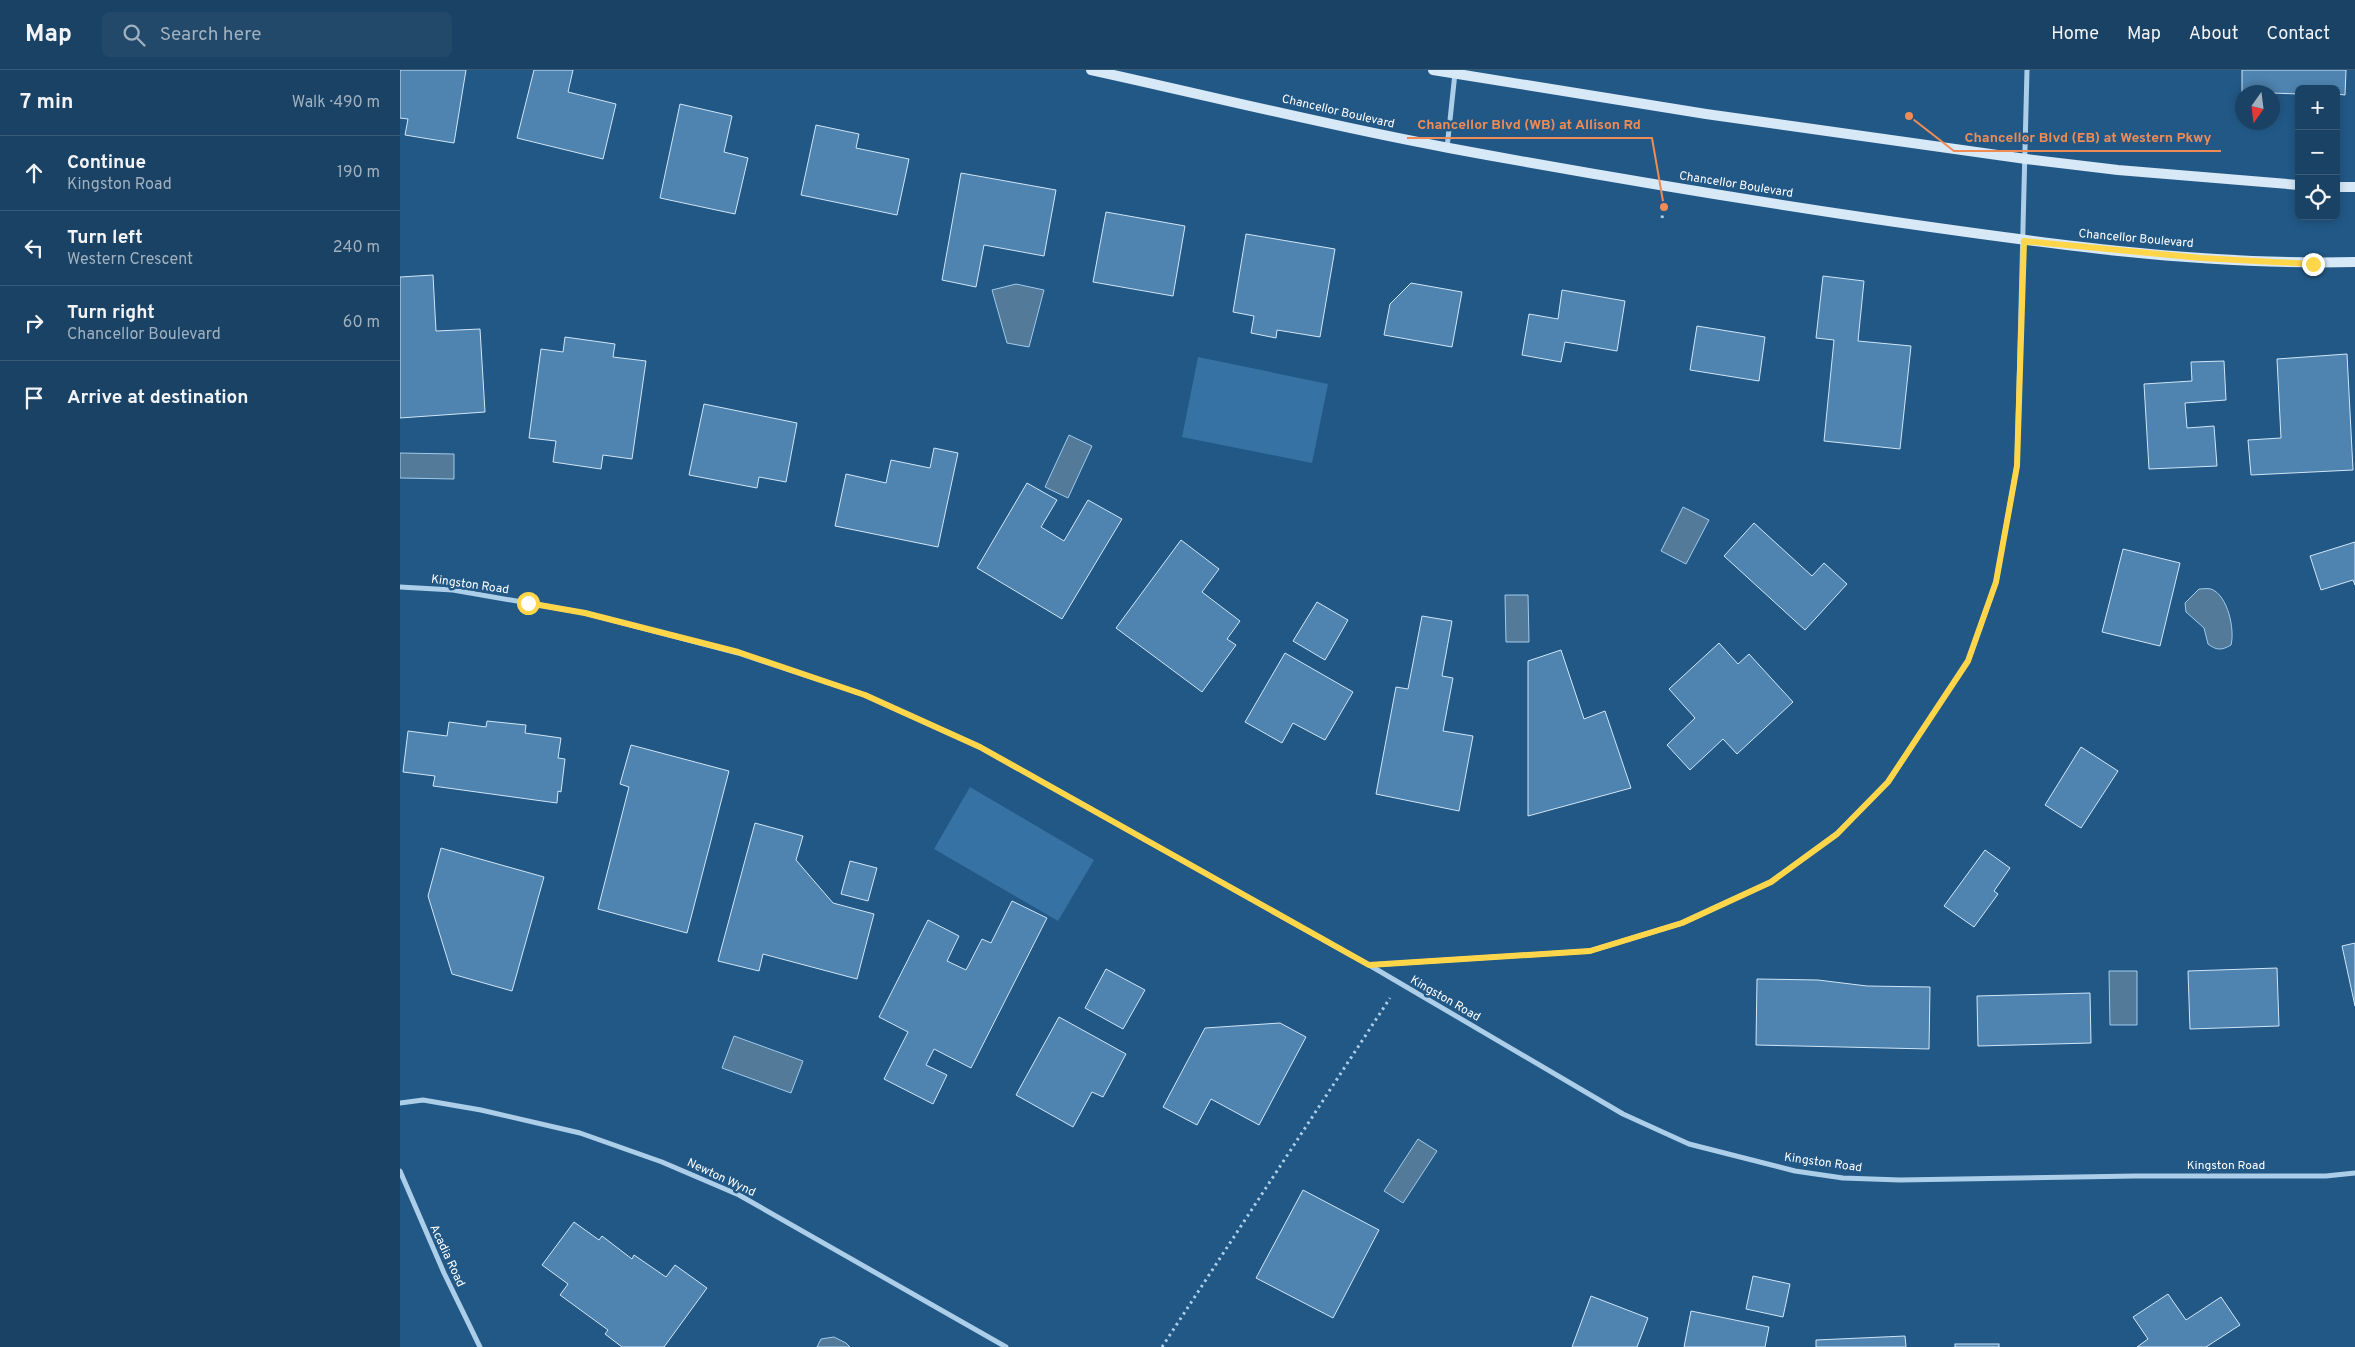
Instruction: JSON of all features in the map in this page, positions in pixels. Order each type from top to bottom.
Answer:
[{"type":"main road","name":"Chancellor Boulevard","points":[[1091,70],[1447,148],[1700,193],[2024,241],[2201,258],[2313,264],[2355,262]]},
{"type":"main road","points":[[1433,70],[1455,72],[1706,114],[2026,159],[2118,170],[2295,185]]},
{"type":"main road","points":[[2340,187],[2355,187]]},
{"type":"street","points":[[1369,965],[1590,951],[1682,923],[1771,882],[1837,834],[1888,782],[1968,661],[1996,582],[2017,466],[2027,70]]},
{"type":"street","points":[[1447,148],[1455,72]]},
{"type":"street","name":"Kingston Road","points":[[400,587],[453,590],[585,613],[738,652],[865,695],[980,747],[1369,965],[1623,1114],[1689,1144],[1795,1171],[1843,1178],[1900,1180],[2135,1176],[2326,1176],[2355,1173]]},
{"type":"street","name":"Newton Wynd","points":[[400,1104],[423,1100],[481,1110],[580,1134],[662,1162],[739,1195],[1006,1347]]},
{"type":"street","name":"Acadia Road","points":[[400,1171],[444,1273],[480,1347]]},
{"type":"path","points":[[1662,218],[1664,207]]},
{"type":"path","points":[[1162,1347],[1399,983]]},
{"type":"shaded area","points":[[1016,284],[1044,290],[1029,347],[1007,343],[992,290]]},
{"type":"shaded area","points":[[1198,357],[1328,384],[1312,463],[1182,437]]},
{"type":"shaded area","points":[[1069,435],[1092,446],[1068,498],[1045,487]]},
{"type":"shaded area","points":[[400,453],[454,454],[454,479],[400,478]]},
{"type":"shaded area","points":[[1683,507],[1709,520],[1686,564],[1661,551]]},
{"type":"shaded area","points":[[2199,589],[2211,589],[2222,598],[2226,605],[2231,622],[2231,645],[2219,649],[2208,644],[2204,628],[2186,612],[2185,603]]},
{"type":"shaded area","points":[[1505,595],[1528,595],[1529,642],[1506,642]]},
{"type":"shaded area","points":[[970,787],[1094,860],[1058,921],[934,849]]},
{"type":"shaded area","points":[[2109,971],[2137,971],[2137,1025],[2110,1025]]},
{"type":"shaded area","points":[[734,1036],[803,1061],[791,1093],[722,1068]]},
{"type":"shaded area","points":[[1418,1139],[1437,1151],[1403,1203],[1384,1191]]},
{"type":"shaded area","points":[[834,1337],[850,1347],[817,1347],[821,1339]]},
{"type":"building","points":[[400,70],[466,70],[454,143],[405,135],[408,119],[400,118]]},
{"type":"building","points":[[534,70],[573,70],[568,92],[616,104],[603,159],[517,138]]},
{"type":"building","points":[[2242,70],[2346,70],[2345,95],[2340,94],[2340,85],[2295,85],[2295,94],[2280,93],[2280,85],[2242,85]]},
{"type":"building","points":[[680,104],[732,116],[724,152],[748,158],[735,214],[660,198]]},
{"type":"building","points":[[816,125],[859,134],[856,148],[909,159],[897,215],[801,195]]},
{"type":"building","points":[[961,173],[1056,190],[1044,256],[984,245],[976,287],[942,280]]},
{"type":"building","points":[[1106,212],[1185,226],[1173,296],[1093,282]]},
{"type":"building","points":[[1246,234],[1335,249],[1320,337],[1277,330],[1276,338],[1251,333],[1254,316],[1233,312]]},
{"type":"building","points":[[433,275],[436,331],[480,329],[485,412],[400,418],[400,277]]},
{"type":"building","points":[[1823,276],[1864,281],[1858,341],[1911,346],[1900,449],[1824,441],[1834,340],[1816,338]]},
{"type":"building","points":[[1411,283],[1462,292],[1452,347],[1384,335],[1390,304]]},
{"type":"building","points":[[1562,290],[1625,301],[1617,351],[1565,342],[1561,362],[1522,355],[1529,314],[1558,319]]},
{"type":"building","points":[[1697,326],[1765,337],[1759,381],[1690,370]]},
{"type":"building","points":[[565,337],[615,344],[613,357],[646,361],[632,459],[603,455],[601,469],[553,462],[556,441],[529,438],[541,349],[563,352]]},
{"type":"building","points":[[2347,354],[2353,470],[2251,475],[2248,440],[2281,438],[2277,359]]},
{"type":"building","points":[[2224,361],[2226,400],[2185,403],[2187,428],[2214,426],[2217,466],[2149,469],[2144,384],[2192,381],[2191,362]]},
{"type":"building","points":[[704,404],[797,423],[786,482],[759,477],[757,488],[689,475]]},
{"type":"building","points":[[934,448],[958,453],[938,547],[835,526],[846,474],[886,483],[891,460],[930,468]]},
{"type":"building","points":[[1027,483],[1057,500],[1041,527],[1064,541],[1088,500],[1122,519],[1062,619],[977,568]]},
{"type":"building","points":[[1754,523],[1812,576],[1824,563],[1847,584],[1805,630],[1724,556]]},
{"type":"building","points":[[1181,540],[1219,569],[1202,592],[1240,621],[1227,639],[1236,645],[1202,692],[1116,628]]},
{"type":"building","points":[[2355,542],[2355,585],[2353,580],[2321,590],[2310,556]]},
{"type":"building","points":[[2123,549],[2180,563],[2160,646],[2102,632]]},
{"type":"building","points":[[1317,602],[1348,620],[1325,660],[1293,641]]},
{"type":"building","points":[[1422,616],[1452,621],[1442,676],[1453,678],[1443,731],[1473,736],[1459,811],[1376,794],[1396,687],[1408,689]]},
{"type":"building","points":[[1719,643],[1738,664],[1749,654],[1793,702],[1737,754],[1723,739],[1690,770],[1667,745],[1695,718],[1669,689]]},
{"type":"building","points":[[1561,650],[1584,719],[1605,711],[1631,788],[1528,816],[1528,661]]},
{"type":"building","points":[[1285,653],[1353,692],[1325,740],[1293,723],[1282,743],[1245,722]]},
{"type":"building","points":[[487,721],[526,725],[525,733],[561,738],[558,758],[565,759],[561,792],[558,791],[557,803],[433,786],[435,776],[403,772],[408,731],[447,736],[449,722],[486,727]]},
{"type":"building","points":[[631,745],[729,771],[687,933],[598,909],[629,787],[620,784]]},
{"type":"building","points":[[2081,747],[2118,771],[2081,828],[2045,805]]},
{"type":"building","points":[[755,823],[803,836],[796,860],[833,903],[874,914],[857,979],[763,954],[759,971],[718,961]]},
{"type":"building","points":[[441,848],[544,877],[512,991],[452,974],[428,896]]},
{"type":"building","points":[[1985,850],[2010,868],[1994,891],[1998,894],[1974,927],[1944,906]]},
{"type":"building","points":[[850,861],[877,868],[868,901],[841,894]]},
{"type":"building","points":[[1012,901],[1047,918],[971,1068],[934,1049],[926,1065],[947,1075],[933,1104],[884,1079],[908,1032],[879,1017],[928,920],[959,936],[947,961],[966,970],[982,939],[991,943]]},
{"type":"building","points":[[2355,943],[2355,1006],[2342,946]]},
{"type":"building","points":[[2277,968],[2279,1026],[2190,1029],[2188,971]]},
{"type":"building","points":[[1106,969],[1145,990],[1123,1029],[1085,1008]]},
{"type":"building","points":[[1757,979],[1818,980],[1867,986],[1930,987],[1929,1049],[1756,1045]]},
{"type":"building","points":[[2090,993],[2091,1043],[1978,1046],[1977,996]]},
{"type":"building","points":[[1059,1017],[1126,1054],[1103,1097],[1092,1092],[1073,1127],[1016,1095]]},
{"type":"building","points":[[1280,1023],[1306,1037],[1259,1125],[1211,1099],[1197,1125],[1163,1107],[1205,1028]]},
{"type":"building","points":[[1303,1190],[1379,1230],[1333,1318],[1256,1278]]},
{"type":"building","points":[[574,1222],[599,1240],[602,1236],[632,1259],[634,1255],[666,1277],[675,1265],[707,1288],[664,1347],[622,1347],[605,1334],[608,1330],[560,1295],[568,1284],[542,1265]]},
{"type":"building","points":[[1753,1276],[1790,1284],[1783,1317],[1746,1309]]},
{"type":"building","points":[[2168,1294],[2186,1320],[2221,1297],[2240,1325],[2206,1347],[2137,1347],[2148,1339],[2133,1317]]},
{"type":"building","points":[[1591,1296],[1648,1318],[1637,1347],[1572,1347]]},
{"type":"building","points":[[1691,1311],[1769,1327],[1765,1347],[1684,1347]]},
{"type":"building","points":[[1905,1336],[1906,1347],[1816,1347],[1816,1340]]},
{"type":"building","points":[[1955,1344],[1999,1344],[1999,1347],[1955,1347]]},
{"type":"place","name":"Chancellor Blvd (EB) at Western Pkwy","points":[[1909,116]]},
{"type":"place","name":"Chancellor Blvd (WB) at Allison Rd","points":[[1664,207]]},
{"type":"route","points":[[528,603],[585,613],[738,652],[865,695],[980,747],[1369,965],[1590,951],[1682,923],[1771,882],[1837,834],[1888,782],[1968,661],[1996,582],[2017,466],[2024,241],[2201,258],[2313,264]]}]
